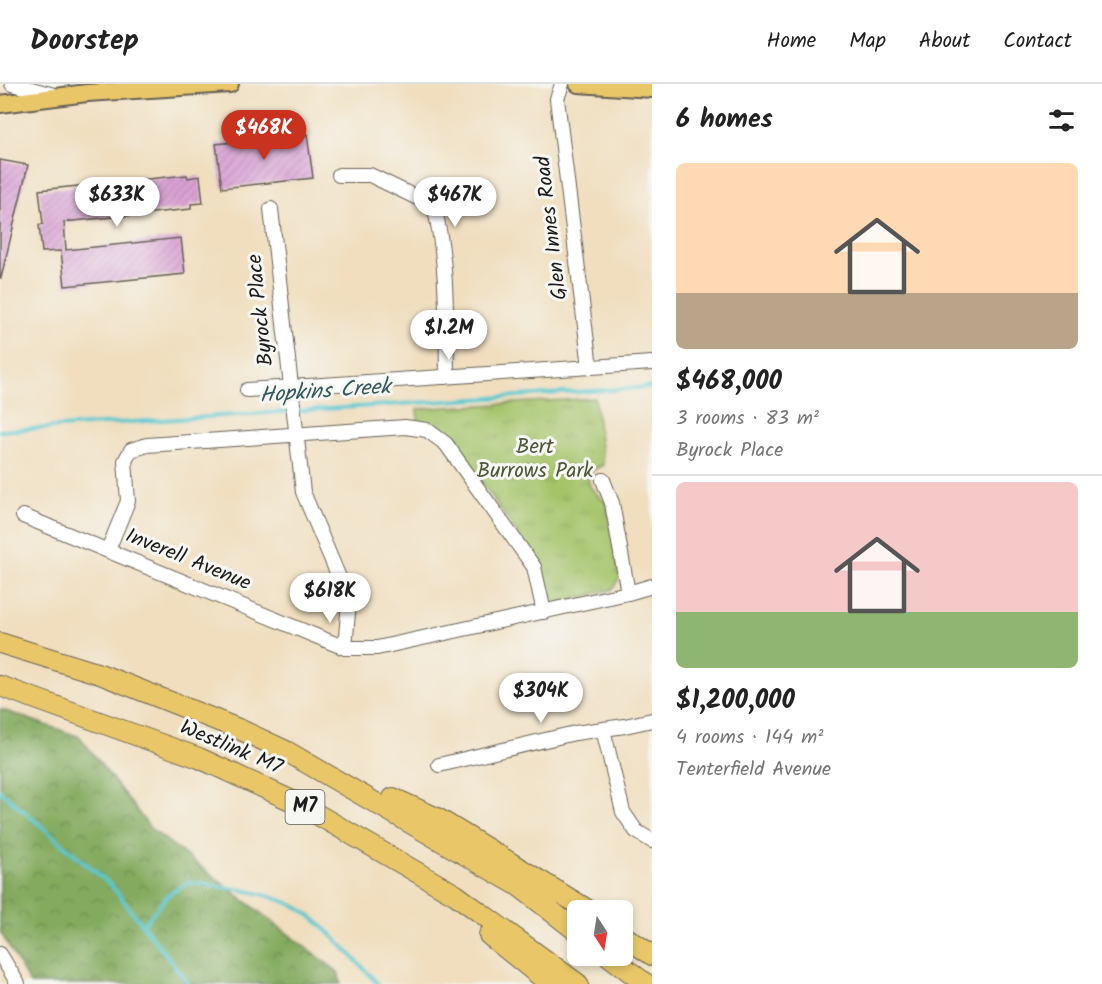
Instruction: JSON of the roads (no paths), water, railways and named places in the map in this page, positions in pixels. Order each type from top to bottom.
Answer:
[{"type":"highway","name":"Westlink M7","points":[[0,643],[100,674],[241,730],[286,751],[519,886],[567,923]]},
{"type":"highway","name":"Westlink M7","points":[[1,686],[200,758],[301,805],[456,895],[578,984]]},
{"type":"highway","points":[[286,751],[437,818],[572,900]]},
{"type":"highway","name":"M7","points":[[301,805],[458,911],[550,984]]},
{"type":"highway","points":[[633,942],[652,955]]},
{"type":"highway","points":[[622,966],[646,984]]},
{"type":"main road","points":[[0,104],[59,96],[230,84]]},
{"type":"main road","points":[[578,84],[652,89]]},
{"type":"street","points":[[12,84],[59,96]]},
{"type":"street","name":"Glen Innes Road","points":[[562,84],[558,104],[590,367]]},
{"type":"street","points":[[339,175],[370,176],[434,206],[439,224],[446,289],[447,377]]},
{"type":"street","name":"Byrock Place","points":[[271,209],[303,492],[349,601],[345,648]]},
{"type":"street","points":[[247,390],[652,363]]},
{"type":"street","points":[[108,550],[128,501],[125,461],[131,450],[147,445],[405,427],[427,430],[446,444],[534,567],[544,612]]},
{"type":"street","points":[[603,480],[612,503],[628,593]]},
{"type":"street","name":"Inverell Avenue","points":[[23,516],[345,648],[377,648],[652,586]]},
{"type":"street","points":[[438,765],[575,733],[652,720]]},
{"type":"street","points":[[603,729],[623,812],[636,831],[652,841]]},
{"type":"street","points":[[0,954],[18,984]]},
{"type":"waterway","name":"Hopkins Creek","points":[[0,431],[652,387]]},
{"type":"waterway","points":[[0,791],[112,886],[189,984]]},
{"type":"waterway","points":[[143,925],[168,895],[188,882],[255,892],[293,905],[314,919],[378,984]]},
{"type":"park label","name":"Bert Burrows Park","points":[[535,459]]}]
